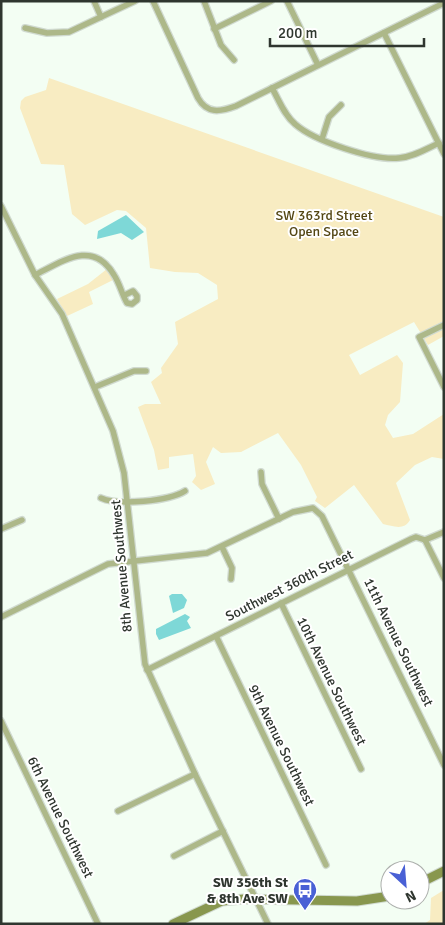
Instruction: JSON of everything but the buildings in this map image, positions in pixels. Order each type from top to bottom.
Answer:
[{"type":"main road","points":[[430,877],[444,871]]},
{"type":"main road","points":[[173,924],[222,901],[256,899],[337,902],[367,901],[380,898]]},
{"type":"street","points":[[94,1],[101,17]]},
{"type":"street","points":[[25,28],[47,34],[63,33],[135,1]]},
{"type":"street","points":[[153,1],[198,98],[204,106],[212,110],[227,109],[444,3]]},
{"type":"street","points":[[204,1],[224,50],[234,60]]},
{"type":"street","points":[[214,29],[272,1]]},
{"type":"street","points":[[287,1],[318,65]]},
{"type":"street","points":[[384,33],[444,154]]},
{"type":"street","points":[[272,88],[290,120],[305,132],[368,156],[384,159],[414,155],[438,143]]},
{"type":"street","points":[[322,139],[329,117],[341,105]]},
{"type":"street","name":"8th Avenue Southwest","points":[[1,206],[35,275],[57,305],[95,387],[119,449],[128,502],[140,636],[147,670],[268,924]]},
{"type":"street","points":[[35,275],[71,258],[91,256],[108,266],[125,294]]},
{"type":"street","points":[[444,324],[420,337],[444,387]]},
{"type":"street","points":[[95,387],[134,371],[146,371]]},
{"type":"street","points":[[1,617],[100,567],[133,560],[200,554],[222,547],[279,519],[262,484],[261,472]]},
{"type":"street","points":[[101,498],[128,502],[173,497],[185,491]]},
{"type":"street","name":"11th Avenue Southwest","points":[[279,519],[302,509],[313,508],[322,516],[444,765]]},
{"type":"street","points":[[1,530],[22,520]]},
{"type":"street","name":"Southwest 360th Street","points":[[147,670],[411,538],[416,537],[425,540],[444,532]]},
{"type":"street","points":[[425,540],[444,578]]},
{"type":"street","points":[[222,547],[232,568],[231,578]]},
{"type":"street","name":"10th Avenue Southwest","points":[[281,603],[361,769]]},
{"type":"street","name":"9th Avenue Southwest","points":[[216,636],[326,865]]},
{"type":"street","name":"6th Avenue Southwest","points":[[1,721],[98,924]]},
{"type":"street","points":[[118,811],[195,774]]},
{"type":"street","points":[[174,856],[223,831]]},
{"type":"green space","name":"SW 363rd Street Open Space","points":[[49,78],[444,217],[444,336],[428,345],[414,322],[349,355],[360,375],[397,355],[403,363],[400,402],[388,415],[385,425],[393,438],[413,434],[444,414],[444,459],[432,457],[415,465],[396,483],[410,520],[405,526],[398,527],[383,524],[354,485],[325,508],[315,501],[317,497],[301,465],[278,433],[241,452],[221,453],[213,447],[206,462],[215,484],[201,490],[192,482],[196,476],[193,454],[169,457],[169,468],[158,470],[154,450],[138,407],[145,404],[161,404],[151,382],[162,373],[161,368],[178,344],[175,322],[218,299],[217,285],[198,273],[150,268],[146,228],[126,211],[117,210],[85,225],[72,214],[64,165],[41,164],[20,108],[21,101],[25,97],[46,90]]},
{"type":"green space","points":[[107,269],[113,280],[89,292],[93,304],[67,316],[57,299],[88,284]]},
{"type":"green space","points":[[444,890],[444,924],[424,924],[430,920],[431,898]]},
{"type":"water","points":[[126,215],[144,232],[132,240],[121,233],[97,239],[98,231]]},
{"type":"water","points":[[172,594],[182,594],[187,600],[184,608],[173,613],[169,596]]},
{"type":"water","points":[[185,614],[190,617],[187,621],[191,628],[159,640],[156,629]]},
{"type":"place","name":"SW 356th St & 8th Ave SW","points":[[305,911]]}]
